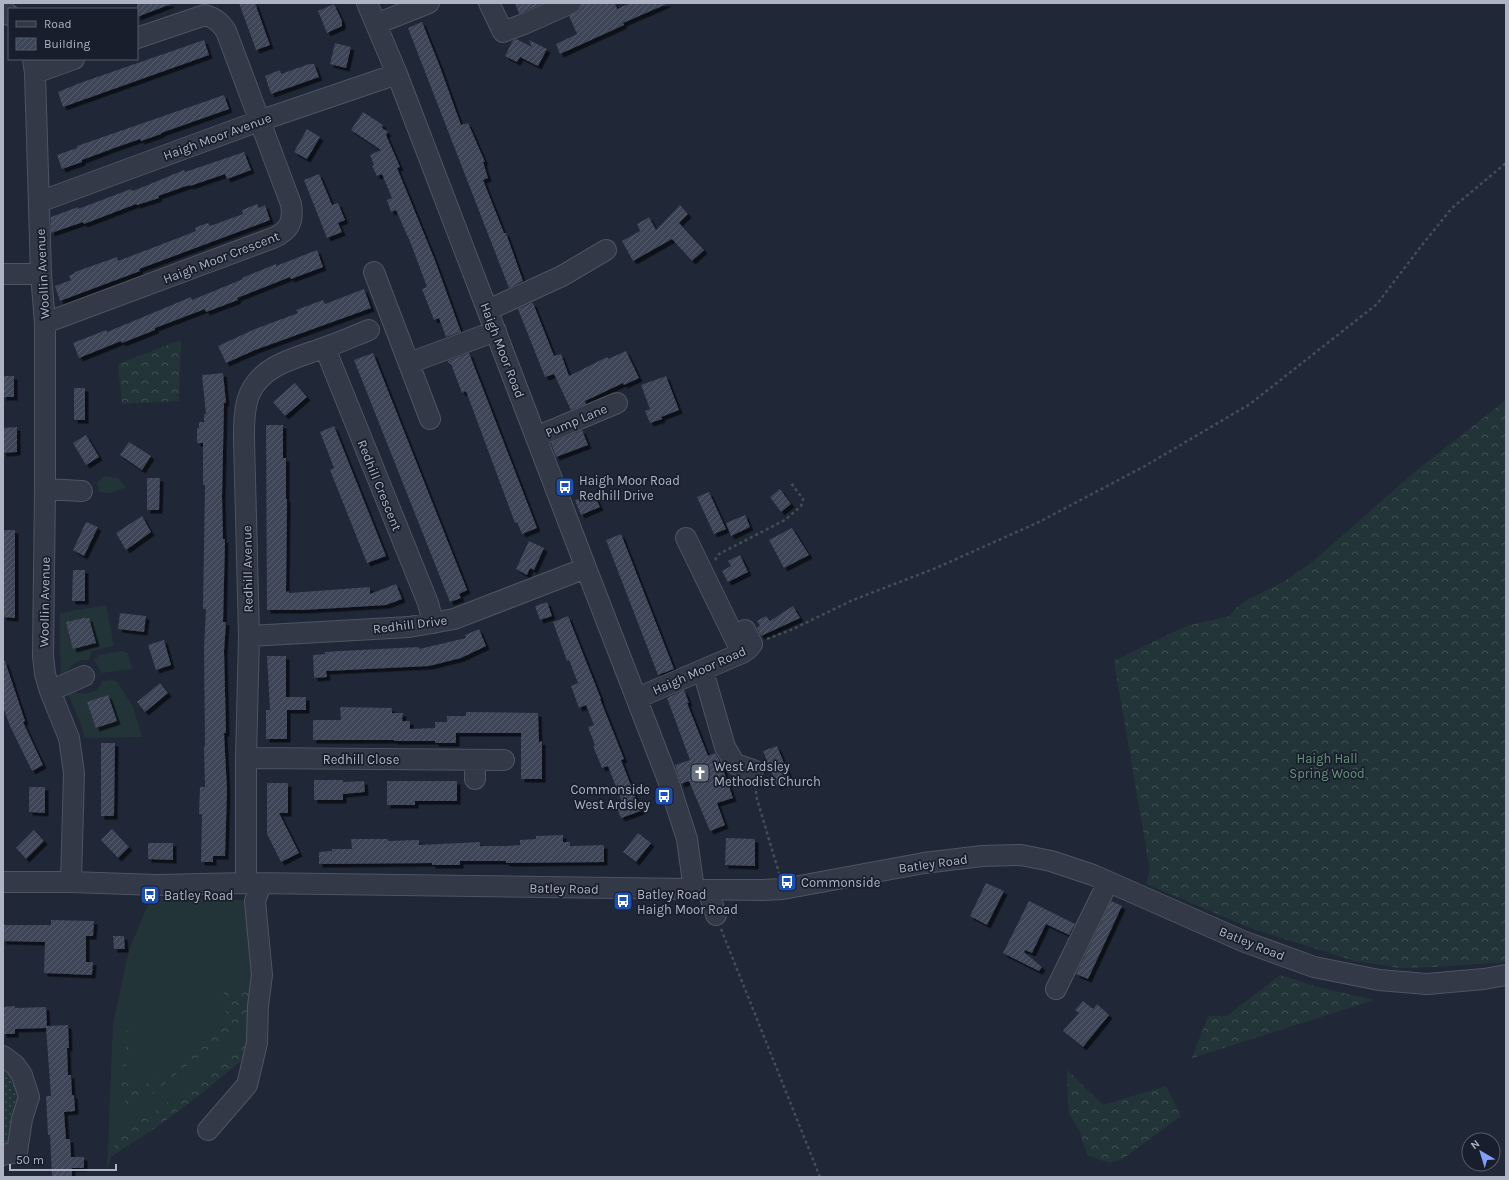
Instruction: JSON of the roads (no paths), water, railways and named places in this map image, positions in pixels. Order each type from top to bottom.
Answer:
[{"type":"street","name":"Haigh Moor Road","points":[[367,3],[397,74],[668,780],[687,838],[701,890],[716,915]]},
{"type":"street","points":[[376,24],[429,3]]},
{"type":"street","points":[[489,3],[503,32],[571,3]]},
{"type":"street","name":"Haigh Moor Crescent","points":[[45,323],[282,234],[288,228],[291,220],[291,204],[226,31],[220,23],[213,18],[205,16],[194,18],[138,38]]},
{"type":"street","points":[[34,66],[68,60]]},
{"type":"street","name":"Woollin Avenue","points":[[34,66],[41,274],[45,323],[43,656],[45,674],[50,691],[69,738],[74,773],[71,882]]},
{"type":"street","name":"Haigh Moor Avenue","points":[[38,202],[259,121],[397,74]]},
{"type":"street","points":[[488,310],[562,276],[606,250]]},
{"type":"street","points":[[374,272],[430,419]]},
{"type":"street","points":[[3,274],[41,274]]},
{"type":"street","name":"Redhill Avenue","points":[[253,884],[246,758],[249,636],[244,439],[244,422],[250,393],[268,371],[279,364],[325,348],[369,330]]},
{"type":"street","points":[[408,363],[496,331]]},
{"type":"street","name":"Redhill Crescent","points":[[325,348],[428,603],[433,623]]},
{"type":"street","name":"Pump Lane","points":[[536,437],[617,403]]},
{"type":"street","points":[[45,489],[82,491]]},
{"type":"street","name":"Haigh Moor Road","points":[[637,698],[703,671],[746,642],[686,538]]},
{"type":"street","name":"Redhill Drive","points":[[249,636],[410,627],[454,619],[586,568]]},
{"type":"street","points":[[703,671],[725,747],[735,764],[753,770]]},
{"type":"street","points":[[50,691],[84,676]]},
{"type":"street","name":"Redhill Close","points":[[246,758],[504,760]]},
{"type":"street","points":[[475,760],[475,779]]},
{"type":"street","name":"Batley Road","points":[[3,882],[71,882],[156,885],[253,884],[701,890],[783,889],[924,863],[982,856],[1021,855],[1051,860],[1108,882],[1245,942],[1314,967],[1379,980],[1427,984],[1484,979],[1506,975]]},
{"type":"street","points":[[1056,989],[1108,882]]},
{"type":"street","points":[[208,1130],[247,1085],[257,1043],[258,1006],[262,975],[253,884]]},
{"type":"street","points":[[3,1056],[15,1065],[22,1075],[29,1097],[10,1154]]},
{"type":"place","name":"Haigh Moor Road Redhill Drive","points":[[565,487]]},
{"type":"place","name":"West Ardsley Methodist Church","points":[[700,773]]},
{"type":"place","name":"Commonside West Ardsley","points":[[664,796]]},
{"type":"place","name":"Commonside","points":[[787,882]]},
{"type":"place","name":"Batley Road","points":[[150,895]]},
{"type":"place","name":"Batley Road Haigh Moor Road","points":[[623,901]]},
{"type":"park label","name":"Haigh Hall Spring Wood","points":[[1327,766]]}]
